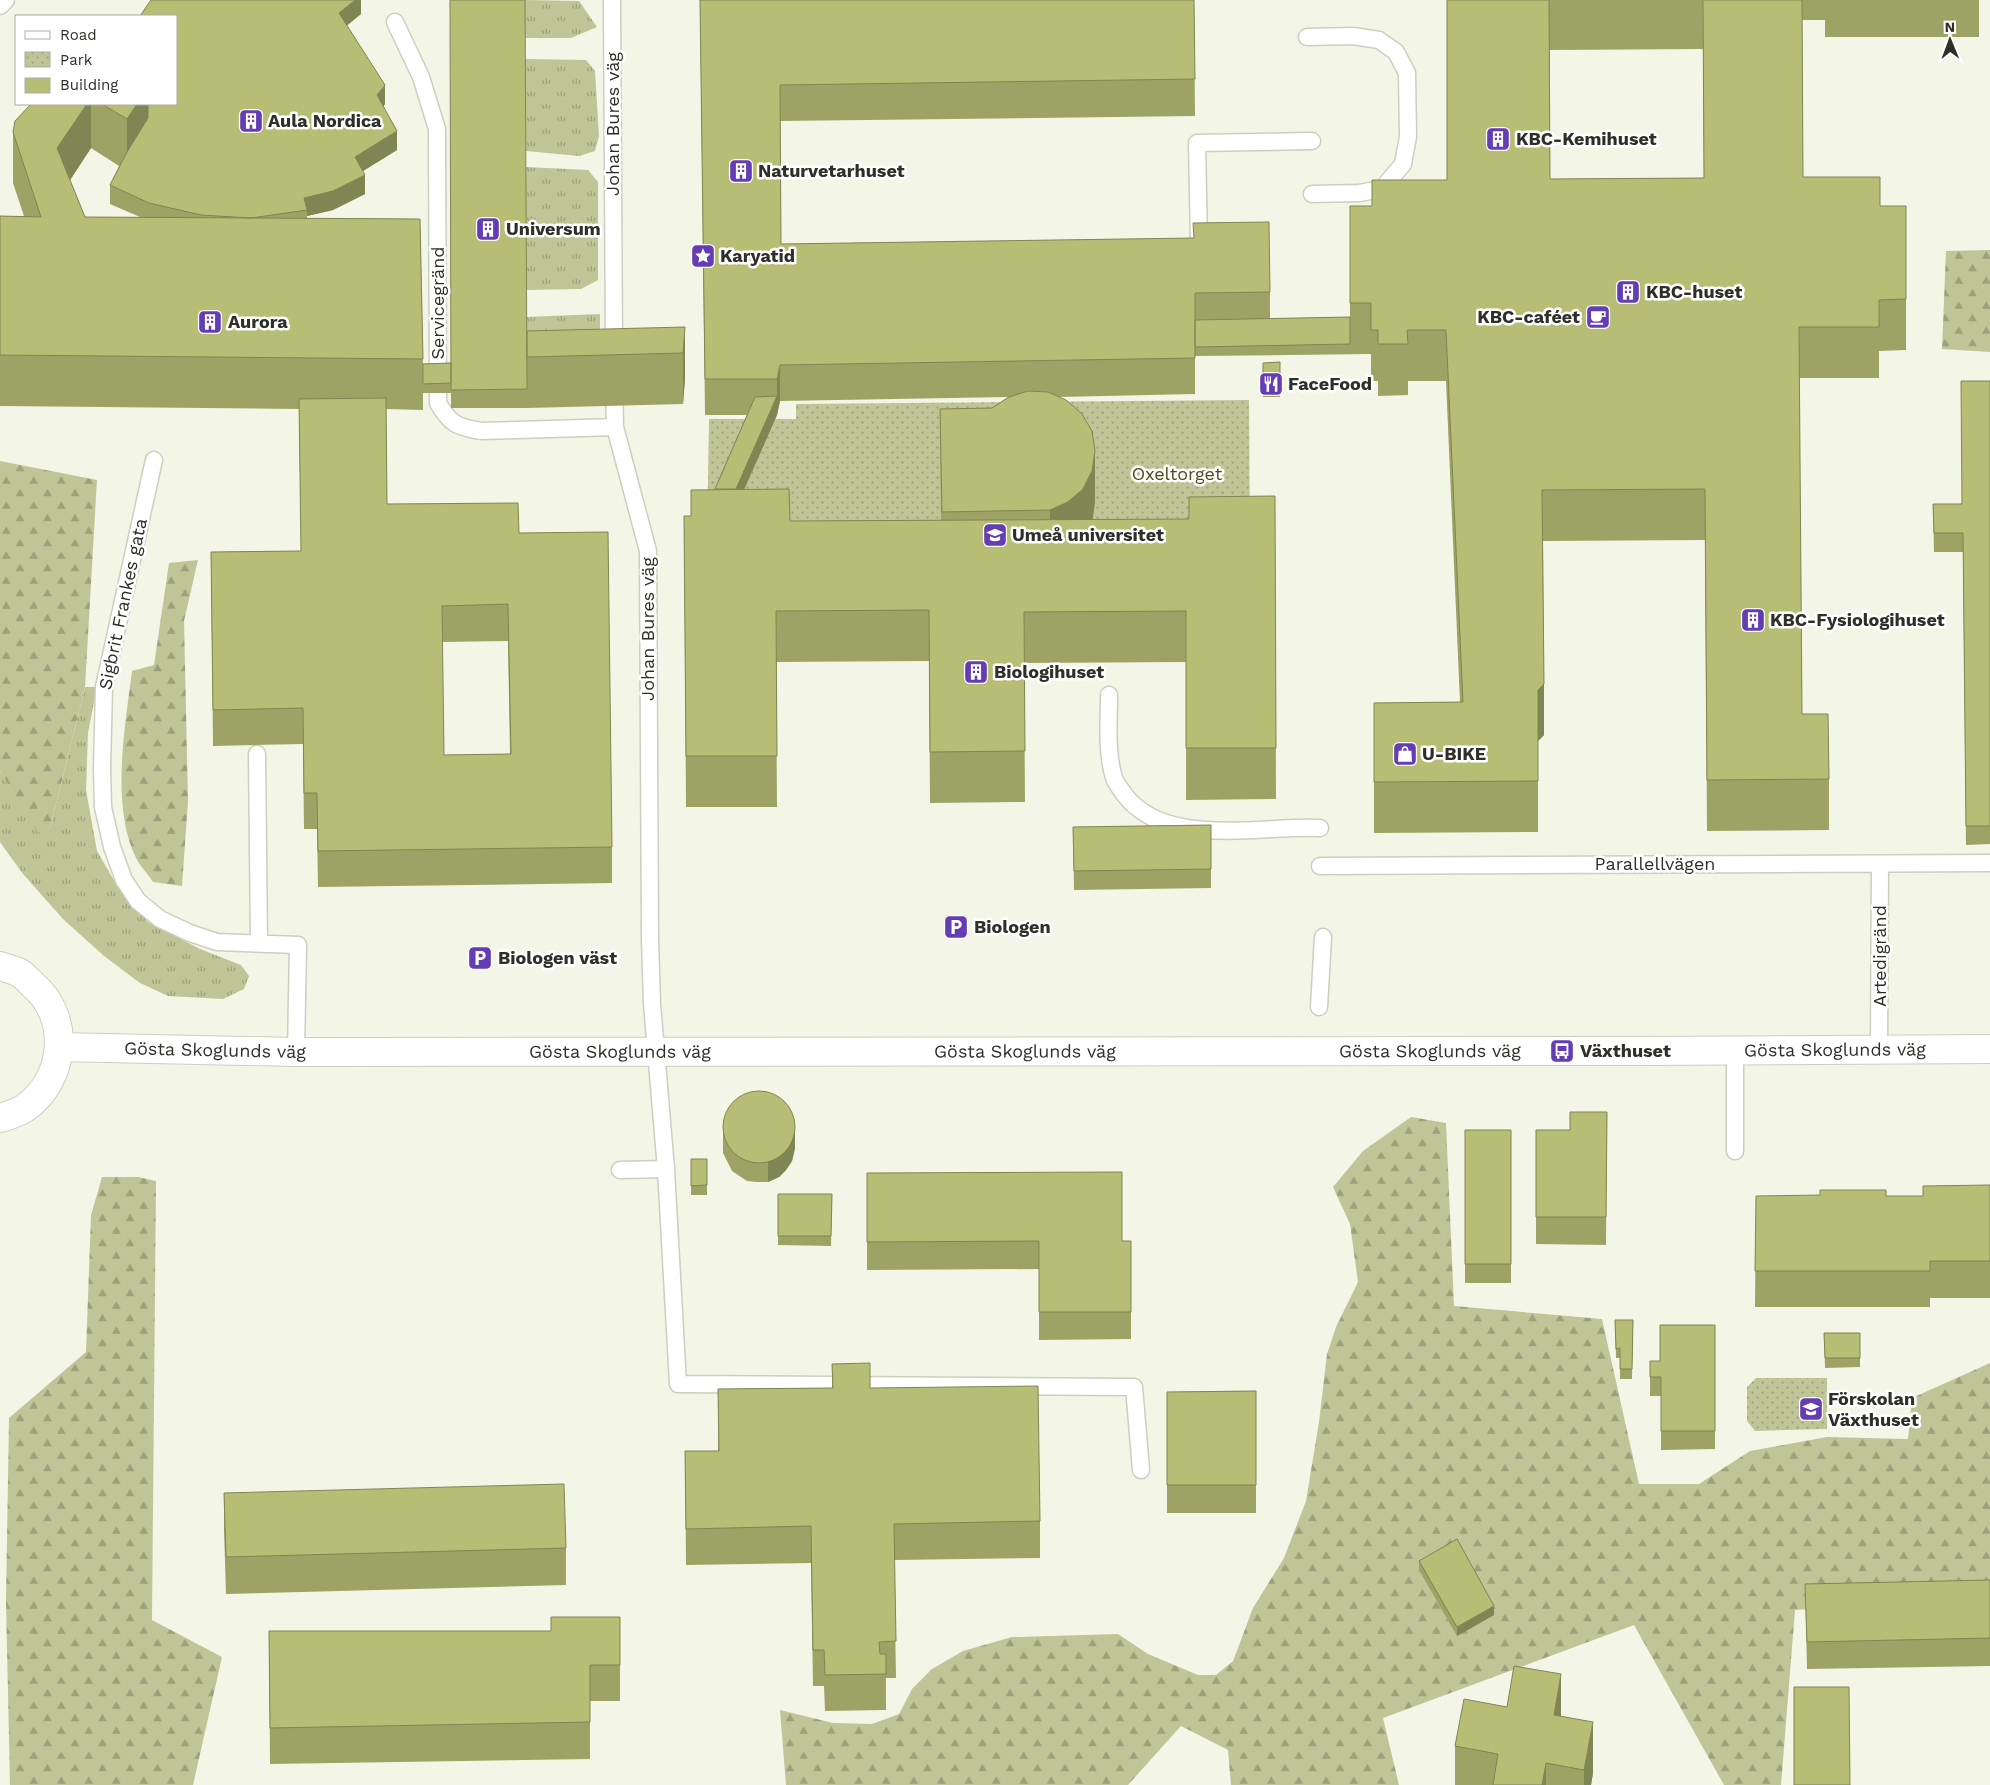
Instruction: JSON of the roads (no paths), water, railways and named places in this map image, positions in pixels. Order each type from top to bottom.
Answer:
[{"type":"street","points":[[0,966],[20,973],[43,993],[55,1014],[60,1047],[56,1066],[42,1092],[24,1108],[0,1118]]},
{"type":"street","name":"Gösta Skoglunds väg","points":[[60,1047],[296,1052],[1990,1049]]},
{"type":"lane","points":[[0,6],[6,0]]},
{"type":"lane","name":"Johan Bures väg","points":[[612,0],[615,427],[648,551],[652,1004],[666,1168],[678,1384],[1134,1387],[1140,1470]]},
{"type":"lane","name":"Servicegränd","points":[[395,22],[421,78],[437,129],[438,403],[448,419],[461,428],[480,431],[615,427]]},
{"type":"lane","points":[[1307,37],[1353,36],[1379,40],[1396,52],[1407,73],[1408,136],[1404,164],[1382,189],[1359,193],[1312,194]]},
{"type":"lane","points":[[1199,242],[1197,143],[1312,141]]},
{"type":"lane","name":"Sigbrit Frankes gata","points":[[154,460],[104,687],[103,808],[112,847],[124,880],[138,900],[160,919],[190,933],[216,942],[298,945],[296,1052]]},
{"type":"lane","points":[[1109,695],[1109,752],[1114,781],[1131,803],[1158,820],[1190,829],[1320,828]]},
{"type":"lane","points":[[257,754],[259,943]]},
{"type":"lane","name":"Parallellvägen","points":[[1320,866],[1990,863]]},
{"type":"lane","name":"Artedigränd","points":[[1879,1048],[1880,864]]},
{"type":"lane","points":[[1318,1007],[1323,937]]},
{"type":"lane","points":[[1735,1050],[1735,1151]]},
{"type":"lane","points":[[620,1170],[666,1168]]},
{"type":"place","name":"Aula Nordica","points":[[251,121]]},
{"type":"place","name":"KBC-Kemihuset","points":[[1498,139]]},
{"type":"place","name":"Naturvetarhuset","points":[[741,171]]},
{"type":"place","name":"Universum","points":[[488,229]]},
{"type":"place","name":"Karyatid","points":[[703,256]]},
{"type":"place","name":"KBC-huset","points":[[1628,292]]},
{"type":"place","name":"KBC-caféet","points":[[1598,317]]},
{"type":"place","name":"Aurora","points":[[210,322]]},
{"type":"place","name":"FaceFood","points":[[1271,384]]},
{"type":"place","name":"Umeå universitet","points":[[995,535]]},
{"type":"place","name":"KBC-Fysiologihuset","points":[[1753,620]]},
{"type":"place","name":"Biologihuset","points":[[976,672]]},
{"type":"place","name":"U-BIKE","points":[[1405,754]]},
{"type":"place","name":"Biologen","points":[[956,927]]},
{"type":"place","name":"Biologen väst","points":[[480,958]]},
{"type":"place","name":"Växthuset","points":[[1562,1051]]},
{"type":"place","name":"Förskolan Växthuset","points":[[1811,1409]]},
{"type":"park label","name":"Oxeltorget","points":[[1177,474]]}]
